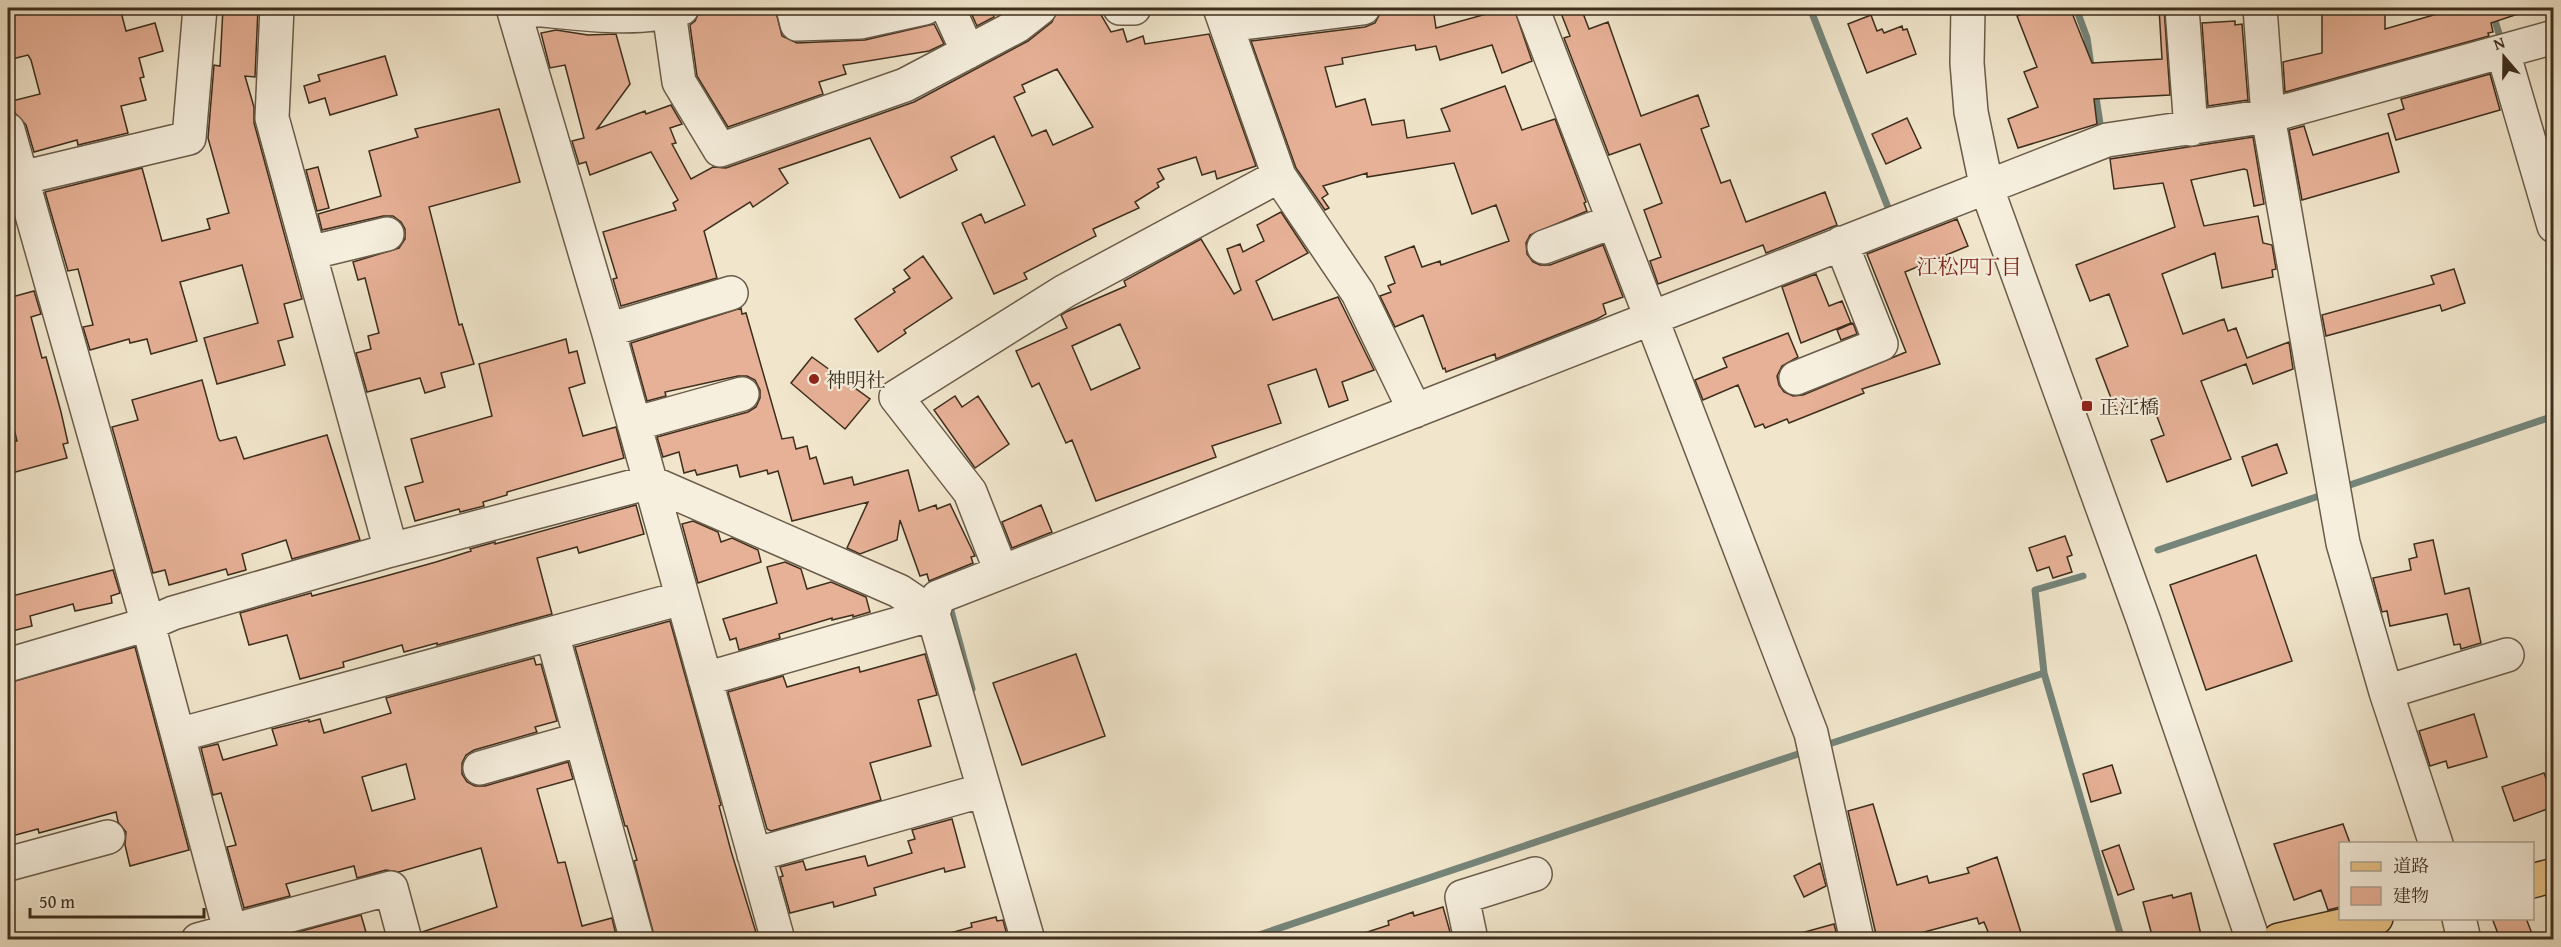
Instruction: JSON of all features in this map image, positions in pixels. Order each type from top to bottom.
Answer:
[{"type":"main road","points":[[2534,880],[2553,875]]},
{"type":"main road","points":[[2279,939],[2367,920]]},
{"type":"street","points":[[21,178],[189,138],[200,8]]},
{"type":"street","points":[[277,8],[273,118],[391,550]]},
{"type":"street","points":[[513,8],[608,330],[778,939]]},
{"type":"street","points":[[518,8],[610,11],[676,10],[679,82],[720,150],[905,85],[1017,26],[1040,8]]},
{"type":"street","points":[[793,8],[798,24],[861,22],[926,8]]},
{"type":"street","points":[[948,8],[968,52]]},
{"type":"street","points":[[1120,8],[1134,8]]},
{"type":"street","points":[[1363,8],[1223,16],[1279,176],[1358,293],[1415,411]]},
{"type":"street","points":[[1532,8],[1811,733],[1857,939]]},
{"type":"street","points":[[1968,8],[1967,63],[1971,112],[1987,189],[2143,619],[2253,939]]},
{"type":"street","points":[[2182,8],[2190,129]]},
{"type":"street","points":[[2260,8],[2268,116],[2343,543],[2386,692],[2436,842]]},
{"type":"street","points":[[1028,939],[933,614],[938,597],[1650,317],[1987,189],[2107,140],[2268,116],[2553,38]]},
{"type":"street","points":[[2503,52],[2553,226]]},
{"type":"street","points":[[9,141],[148,624],[230,930]]},
{"type":"street","points":[[1001,571],[970,492],[896,398],[1065,291],[1279,176]]},
{"type":"street","points":[[1544,248],[1614,221]]},
{"type":"street","points":[[309,254],[387,234]]},
{"type":"street","points":[[1796,378],[1881,344],[1841,243]]},
{"type":"street","points":[[608,330],[731,293]]},
{"type":"street","points":[[634,424],[742,394]]},
{"type":"street","points":[[8,665],[148,624],[173,613],[391,550],[650,482],[899,591],[933,614]]},
{"type":"street","points":[[177,735],[682,598]]},
{"type":"street","points":[[705,679],[933,614]]},
{"type":"street","points":[[552,634],[637,939]]},
{"type":"street","points":[[2386,692],[2507,655]]},
{"type":"street","points":[[480,768],[581,739]]},
{"type":"street","points":[[754,855],[984,790]]},
{"type":"street","points":[[8,864],[108,837]]},
{"type":"street","points":[[1471,939],[1462,897],[1534,874]]},
{"type":"street","points":[[198,939],[391,888],[405,939]]},
{"type":"street","points":[[2459,920],[2464,939]]},
{"type":"building","points":[[29,8],[120,8],[126,31],[155,23],[163,51],[139,58],[144,77],[140,78],[146,100],[121,106],[128,133],[78,145],[77,140],[34,152],[26,125],[15,113],[12,101],[40,94],[31,60],[28,55],[8,60],[8,21],[14,19],[12,12]]},
{"type":"building","points":[[223,8],[258,8],[255,77],[245,76],[254,107],[254,123],[302,299],[284,304],[293,337],[278,341],[285,365],[217,384],[204,338],[258,323],[242,265],[180,282],[197,341],[151,354],[147,339],[130,343],[129,339],[90,350],[83,327],[93,325],[78,269],[68,271],[45,192],[142,168],[162,241],[210,229],[207,219],[229,213],[208,138],[214,65],[220,66]]},
{"type":"building","points":[[775,8],[782,36],[797,43],[865,40],[934,24],[944,44],[929,51],[843,65],[846,74],[819,82],[823,94],[728,127],[697,76],[690,25],[695,21],[700,10]]},
{"type":"building","points":[[991,8],[994,17],[977,26],[972,15]]},
{"type":"building","points":[[1058,8],[1097,8],[1111,32],[1123,29],[1127,42],[1143,36],[1145,44],[1209,34],[1256,166],[1217,179],[1215,171],[1202,175],[1196,157],[1158,169],[1164,179],[1157,183],[1159,187],[1135,202],[1139,208],[1093,229],[1096,236],[1024,273],[1027,279],[994,294],[962,223],[981,214],[985,223],[1025,205],[994,136],[951,157],[957,170],[900,198],[870,138],[779,169],[788,183],[753,207],[750,202],[704,231],[717,278],[621,306],[613,279],[617,278],[603,232],[676,210],[673,203],[678,200],[651,152],[590,175],[586,162],[579,164],[572,141],[584,138],[565,65],[550,68],[541,33],[556,30],[588,35],[616,34],[630,84],[597,129],[645,111],[646,114],[671,105],[682,124],[670,128],[676,143],[672,144],[691,179],[713,167],[726,168],[914,102],[1028,41],[1052,22]],"holes":[[[1057,69],[1093,127],[1053,145],[1046,130],[1032,136],[1014,97],[1025,92],[1022,85]]]},
{"type":"building","points":[[1408,8],[1433,8],[1436,28],[1490,13],[1489,8],[1514,8],[1532,61],[1502,73],[1492,45],[1440,60],[1436,46],[1416,50],[1415,45],[1342,58],[1343,64],[1325,67],[1336,107],[1365,99],[1372,125],[1404,120],[1407,138],[1450,131],[1441,109],[1505,86],[1522,130],[1555,119],[1586,202],[1584,203],[1587,211],[1530,235],[1526,243],[1527,254],[1533,262],[1550,265],[1603,245],[1623,297],[1603,304],[1606,314],[1597,319],[1496,359],[1495,354],[1446,372],[1423,315],[1395,327],[1380,296],[1391,292],[1388,286],[1395,283],[1385,257],[1414,246],[1422,267],[1440,261],[1441,265],[1509,241],[1496,205],[1472,214],[1454,163],[1367,177],[1367,173],[1323,186],[1328,194],[1322,198],[1329,208],[1325,210],[1296,168],[1251,41],[1365,27],[1375,23],[1381,12]]},
{"type":"building","points":[[1559,8],[1581,8],[1589,29],[1608,22],[1641,116],[1698,95],[1709,126],[1701,129],[1721,183],[1730,180],[1746,222],[1825,192],[1837,225],[1766,253],[1763,245],[1658,284],[1650,261],[1661,257],[1644,210],[1662,203],[1640,144],[1609,155],[1564,38],[1570,36]]},
{"type":"building","points":[[2038,8],[2070,8],[2092,63],[2162,59],[2159,8],[2164,8],[2170,95],[2094,99],[2097,124],[2018,148],[2008,119],[2038,107],[2024,72],[2037,67],[2017,16]]},
{"type":"building","points":[[2322,8],[2385,8],[2385,29],[2458,8],[2527,8],[2527,11],[2491,23],[2493,32],[2488,33],[2489,36],[2285,92],[2283,62],[2322,53]]},
{"type":"building","points":[[1871,15],[1877,31],[1882,29],[1884,33],[1902,26],[1903,30],[1907,29],[1916,54],[1867,73],[1848,24]]},
{"type":"building","points":[[2235,21],[2235,25],[2242,24],[2248,100],[2208,106],[2202,23]]},
{"type":"building","points":[[385,56],[397,95],[330,115],[325,98],[309,103],[304,86],[320,81],[318,75]]},
{"type":"building","points":[[2490,74],[2500,110],[2396,140],[2388,114],[2404,109],[2401,99]]},
{"type":"building","points":[[499,109],[520,182],[429,207],[459,325],[462,324],[474,364],[441,373],[445,387],[425,393],[420,378],[367,392],[356,353],[371,349],[368,336],[379,333],[365,278],[358,280],[353,262],[399,248],[405,239],[405,229],[401,222],[393,216],[383,216],[322,230],[318,214],[381,196],[369,151],[418,137],[415,129]]},
{"type":"building","points":[[1907,118],[1921,148],[1886,164],[1872,134]]},
{"type":"building","points":[[2304,126],[2313,155],[2388,133],[2399,172],[2302,200],[2289,130]]},
{"type":"building","points":[[2253,137],[2264,204],[2254,206],[2247,170],[2244,169],[2191,180],[2204,226],[2258,216],[2263,243],[2272,245],[2276,269],[2272,270],[2273,277],[2222,288],[2215,253],[2162,274],[2183,334],[2224,319],[2228,331],[2236,328],[2247,358],[2289,342],[2293,369],[2253,384],[2246,364],[2201,381],[2231,459],[2167,482],[2151,440],[2164,435],[2150,398],[2116,411],[2096,359],[2128,346],[2109,294],[2090,301],[2076,265],[2175,227],[2163,183],[2114,189],[2110,159]]},
{"type":"building","points":[[318,167],[329,208],[317,211],[306,170]]},
{"type":"building","points":[[1281,212],[1308,253],[1256,281],[1273,320],[1338,297],[1374,370],[1342,382],[1348,400],[1329,407],[1316,369],[1268,385],[1281,423],[1212,446],[1216,457],[1096,501],[1072,440],[1066,443],[1039,383],[1032,387],[1016,351],[1067,328],[1061,315],[1126,286],[1124,281],[1201,239],[1234,294],[1241,290],[1227,249],[1240,244],[1243,252],[1264,241],[1257,225]],"holes":[[[1120,324],[1140,368],[1091,390],[1072,346]]]},
{"type":"building","points":[[1957,219],[1968,246],[1905,272],[1940,364],[1862,389],[1864,393],[1789,423],[1787,419],[1765,428],[1763,424],[1755,427],[1738,385],[1703,400],[1695,380],[1727,367],[1723,358],[1788,333],[1798,357],[1782,366],[1777,376],[1784,392],[1793,396],[1803,395],[1906,352],[1867,254]]},
{"type":"building","points":[[923,256],[952,298],[904,330],[906,333],[878,352],[855,319],[895,292],[893,289],[910,278],[904,270]]},
{"type":"building","points":[[2454,269],[2465,303],[2442,311],[2440,305],[2326,336],[2322,315],[2434,284],[2431,276]]},
{"type":"building","points":[[1816,274],[1829,306],[1842,301],[1851,323],[1801,343],[1782,287]]},
{"type":"building","points":[[34,291],[41,314],[31,317],[42,358],[46,357],[61,412],[68,443],[63,444],[67,458],[8,474],[8,443],[17,441],[8,404],[8,298]]},
{"type":"building","points":[[741,308],[742,314],[746,313],[782,439],[793,437],[796,449],[807,446],[810,459],[816,457],[824,484],[852,477],[854,485],[908,470],[919,511],[936,505],[937,509],[950,504],[975,556],[971,557],[973,563],[929,581],[927,574],[920,576],[900,520],[897,540],[860,554],[847,548],[868,502],[792,521],[778,471],[768,474],[767,470],[740,477],[737,465],[697,475],[695,470],[684,473],[679,452],[663,457],[657,437],[748,412],[756,407],[760,398],[760,390],[755,380],[747,376],[738,376],[665,392],[666,396],[647,401],[631,343]]},
{"type":"building","points":[[1853,323],[1857,334],[1841,340],[1837,330]]},
{"type":"building","points":[[566,339],[569,353],[577,351],[585,383],[569,388],[583,436],[616,427],[624,458],[507,492],[507,495],[483,502],[484,506],[460,512],[459,509],[415,521],[405,487],[423,482],[411,439],[492,416],[479,364]]},
{"type":"building","points":[[812,357],[870,399],[845,429],[791,383]]},
{"type":"building","points":[[202,380],[218,438],[220,441],[236,437],[244,459],[327,435],[360,540],[292,559],[286,540],[242,554],[246,570],[228,575],[226,569],[169,585],[165,570],[153,573],[112,427],[138,420],[132,400]]},
{"type":"building","points":[[955,396],[962,407],[978,396],[1009,444],[975,468],[934,410]]},
{"type":"building","points":[[2277,444],[2287,473],[2252,486],[2242,457]]},
{"type":"building","points":[[636,505],[644,534],[579,553],[577,547],[537,558],[552,614],[404,652],[402,645],[343,662],[344,667],[300,679],[287,635],[249,645],[240,613],[311,593],[312,596],[375,579],[471,551],[470,549]]},
{"type":"building","points":[[1041,505],[1052,532],[1012,548],[1002,522]]},
{"type":"building","points":[[693,521],[718,532],[721,542],[732,538],[758,550],[761,562],[698,583],[682,524]]},
{"type":"building","points":[[2065,536],[2072,555],[2067,557],[2072,572],[2053,578],[2049,567],[2037,571],[2029,548]]},
{"type":"building","points":[[2433,540],[2445,594],[2469,588],[2481,643],[2461,649],[2460,644],[2454,645],[2447,614],[2390,626],[2387,611],[2382,612],[2373,578],[2411,570],[2409,559],[2417,557],[2414,544]]},
{"type":"building","points":[[2256,555],[2292,661],[2206,690],[2170,585]]},
{"type":"building","points":[[785,562],[801,569],[807,589],[831,582],[866,597],[870,612],[853,617],[853,615],[832,620],[832,618],[779,634],[780,638],[739,650],[736,638],[730,640],[723,619],[777,603],[767,567]]},
{"type":"building","points":[[113,570],[120,593],[111,596],[112,603],[75,611],[73,604],[30,616],[32,626],[8,632],[8,597]]},
{"type":"building","points":[[670,621],[721,805],[719,806],[731,851],[758,939],[655,939],[634,861],[637,860],[627,826],[625,826],[575,647]]},
{"type":"building","points":[[135,647],[189,850],[130,866],[125,845],[126,832],[118,822],[116,812],[39,833],[38,829],[8,837],[8,683]]},
{"type":"building","points":[[925,654],[937,695],[918,700],[931,746],[870,763],[881,800],[771,831],[767,829],[728,692],[783,676],[787,687],[859,667],[860,672]]},
{"type":"building","points":[[1076,654],[1105,736],[1022,765],[993,683]]},
{"type":"building","points":[[534,658],[536,665],[541,664],[557,721],[535,727],[537,732],[474,750],[466,755],[462,763],[462,774],[467,782],[475,786],[485,786],[568,762],[573,779],[537,789],[558,863],[565,862],[582,926],[612,918],[617,939],[423,939],[422,932],[497,907],[481,848],[399,872],[386,870],[357,878],[354,866],[286,884],[290,896],[244,908],[227,847],[236,845],[221,793],[213,795],[201,748],[218,744],[223,760],[277,745],[272,729],[309,720],[309,722],[320,719],[324,733],[391,713],[386,698]],"holes":[[[406,764],[415,799],[372,811],[362,777]]]},
{"type":"building","points":[[2474,714],[2487,757],[2448,768],[2446,761],[2430,766],[2419,731]]},
{"type":"building","points":[[2112,765],[2121,793],[2091,802],[2083,774]]},
{"type":"building","points":[[2544,773],[2553,798],[2553,807],[2514,821],[2502,787]]},
{"type":"building","points":[[1873,804],[1897,885],[1927,876],[1929,883],[1969,873],[1967,868],[1997,857],[2023,939],[1991,939],[1984,922],[1979,924],[1977,918],[1909,936],[1910,939],[1877,939],[1848,811]]},
{"type":"building","points":[[952,819],[965,867],[945,872],[944,868],[874,888],[876,895],[834,907],[833,902],[790,913],[780,877],[783,876],[780,867],[803,861],[806,870],[865,856],[868,866],[912,853],[908,841],[915,839],[912,830]]},
{"type":"building","points":[[2343,824],[2350,842],[2339,842],[2339,907],[2328,910],[2321,890],[2294,900],[2274,844]]},
{"type":"building","points":[[2119,845],[2134,889],[2118,895],[2102,851]]},
{"type":"building","points":[[1820,863],[1826,886],[1804,897],[1794,876]]},
{"type":"building","points":[[2191,893],[2202,939],[2153,939],[2143,902]]},
{"type":"building","points":[[1443,907],[1452,939],[1356,939],[1355,936],[1389,925],[1388,921],[1413,912],[1414,916]]},
{"type":"building","points":[[361,915],[368,939],[272,939]]},
{"type":"building","points":[[996,917],[997,921],[1003,920],[1008,939],[951,939],[950,933],[972,927],[971,923]]},
{"type":"building","points":[[2493,920],[2527,920],[2534,939],[2500,939]]},
{"type":"building","points":[[1834,924],[1838,939],[1802,939],[1801,933]]},
{"type":"waterway","points":[[1810,8],[1889,210]]},
{"type":"waterway","points":[[2076,8],[2087,38],[2091,66]]},
{"type":"waterway","points":[[2491,8],[2501,40]]},
{"type":"waterway","points":[[2095,91],[2101,130]]},
{"type":"waterway","points":[[2341,488],[2554,416]]},
{"type":"waterway","points":[[2158,550],[2325,494]]},
{"type":"waterway","points":[[2083,576],[2035,590],[2044,673],[2122,940]]},
{"type":"waterway","points":[[950,607],[972,689]]},
{"type":"waterway","points":[[1823,746],[2044,673]]},
{"type":"waterway","points":[[1244,940],[1807,751]]},
{"type":"place","name":"神明社","points":[[814,379]]},
{"type":"place","name":"正江橋","points":[[2087,406]]},
{"type":"district","name":"江松四丁目","points":[[1969,266]]}]
